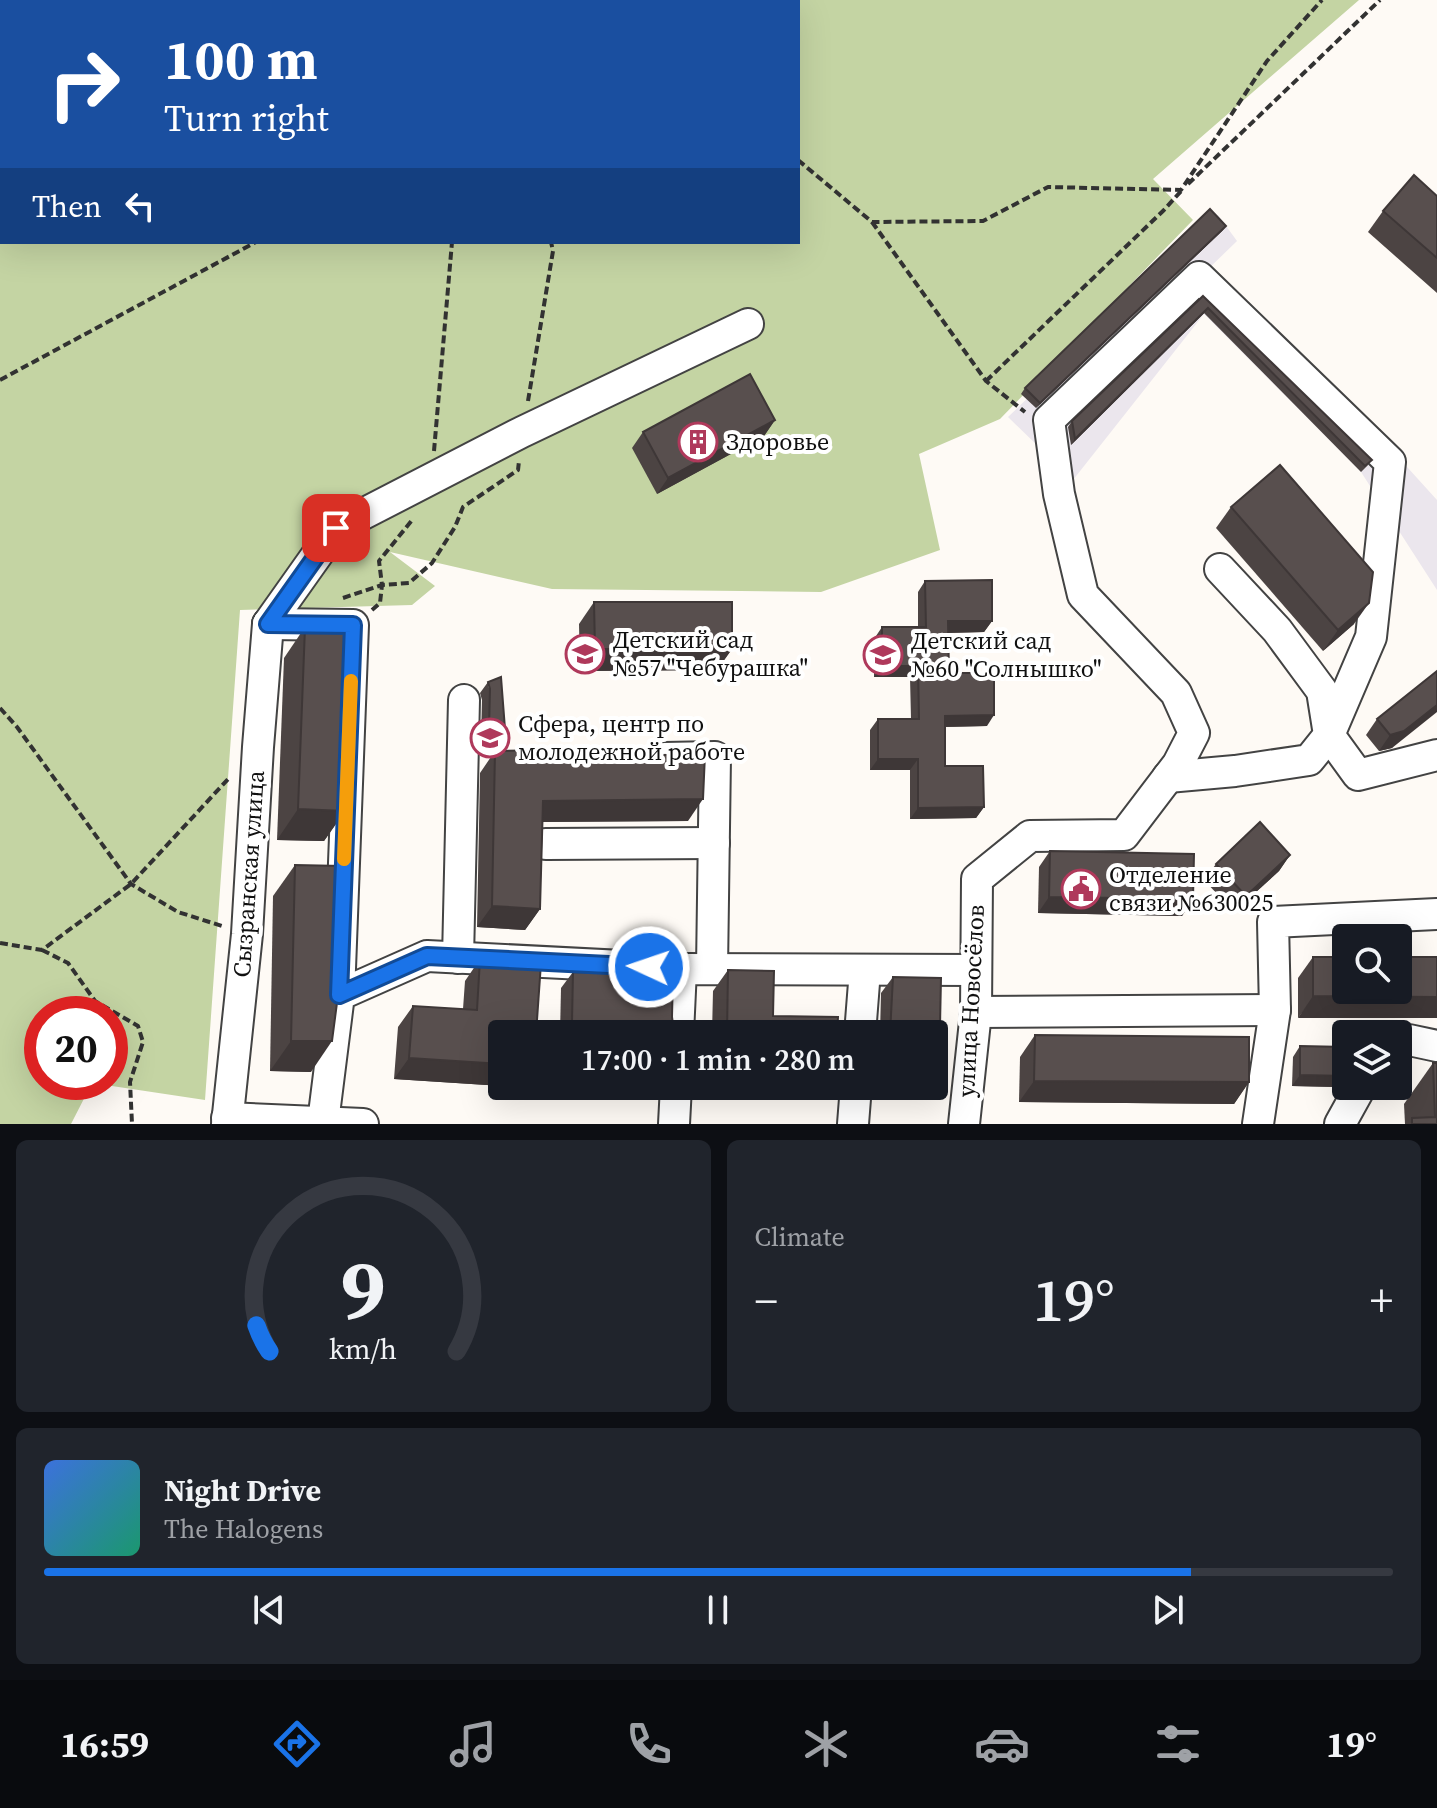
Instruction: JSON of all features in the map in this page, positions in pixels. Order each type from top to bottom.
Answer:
[{"type":"street","points":[[1199,277],[1390,462],[1371,637],[1329,735],[1309,760],[1168,777],[1194,733],[1176,693],[1083,595],[1059,494],[1049,420],[1199,277]]},
{"type":"street","points":[[268,624],[336,528],[522,432],[748,324]]},
{"type":"street","points":[[1220,569],[1277,630],[1322,691],[1329,735],[1358,775],[1437,755]]},
{"type":"street","points":[[268,624],[353,625],[339,995],[323,1122]]},
{"type":"street","name":"Сызранская улица","points":[[227,1121],[247,934],[268,624]]},
{"type":"street","points":[[458,958],[464,700]]},
{"type":"street","points":[[644,758],[715,757],[712,969]]},
{"type":"street","name":"улица Новосёлов","points":[[964,1124],[976,1012],[977,879],[1030,836],[1124,835],[1168,777]]},
{"type":"street","points":[[546,844],[714,843]]},
{"type":"street","points":[[1258,1124],[1275,1010],[1273,922],[1437,914]]},
{"type":"street","points":[[339,995],[427,956],[681,969],[976,970]]},
{"type":"street","points":[[679,1020],[681,969]]},
{"type":"street","points":[[861,1020],[865,970]]},
{"type":"street","points":[[976,1012],[1275,1010]]},
{"type":"street","points":[[1412,1041],[1437,1046]]},
{"type":"street","points":[[674,1124],[675,1100]]},
{"type":"street","points":[[853,1124],[855,1100]]},
{"type":"street","points":[[1340,1124],[1353,1100]]},
{"type":"street","points":[[227,1121],[363,1124]]},
{"type":"path","points":[[1181,190],[1267,61],[1322,0]]},
{"type":"path","points":[[986,381],[1380,0]]},
{"type":"path","points":[[800,162],[872,222],[986,381],[1030,416],[1049,420]]},
{"type":"path","points":[[872,222],[983,221],[1048,187],[1181,190]]},
{"type":"path","points":[[0,380],[252,244]]},
{"type":"path","points":[[353,625],[380,603],[382,585],[379,561],[421,509],[431,479],[452,244]]},
{"type":"path","points":[[551,244],[553,251]]},
{"type":"path","points":[[0,708],[131,884],[178,912],[247,934]]},
{"type":"path","points":[[42,950],[131,884],[258,747]]},
{"type":"path","points":[[0,943],[42,950],[68,963],[95,1001],[138,1026],[143,1042],[130,1082],[132,1124]]},
{"type":"shaded area","points":[[1218,215],[1237,241],[1203,274],[1398,457],[1437,500],[1437,590],[1361,472],[1204,314],[1073,480],[1008,417]]},
{"type":"green space","points":[[800,0],[1359,0],[1153,179],[1193,220],[1000,419],[919,454],[940,550],[821,592],[552,589],[390,552],[435,586],[412,605],[240,610],[205,1100],[128,1088],[128,996],[24,996],[24,1100],[83,1100],[71,1124],[0,1124],[0,244],[800,244]]},
{"type":"building","points":[[1414,175],[1437,196],[1437,258],[1383,211]]},
{"type":"building","points":[[1210,209],[1226,226],[1040,403],[1025,388]]},
{"type":"building","points":[[1203,296],[1372,460],[1365,466],[1208,308],[1075,439],[1072,421]]},
{"type":"building","name":"Здоровье","points":[[750,374],[775,420],[668,478],[643,432]]},
{"type":"building","points":[[1280,465],[1373,572],[1369,603],[1338,630],[1231,507]]},
{"type":"building","points":[[992,580],[992,621],[948,621],[949,673],[994,673],[994,715],[945,716],[945,766],[983,766],[984,807],[918,808],[918,759],[878,759],[878,719],[919,719],[918,666],[882,666],[882,627],[926,627],[925,581]]},
{"type":"building","points":[[594,602],[732,602],[732,649],[595,649]]},
{"type":"building","points":[[305,627],[352,629],[345,811],[298,809]]},
{"type":"building","points":[[1437,671],[1437,705],[1404,731],[1390,735],[1377,719]]},
{"type":"building","points":[[501,677],[505,729],[489,728],[488,682]]},
{"type":"building","points":[[603,749],[616,756],[705,754],[703,799],[543,801],[540,909],[492,906],[495,751]]},
{"type":"building","points":[[1260,822],[1290,855],[1246,896],[1216,864]]},
{"type":"building","points":[[1050,851],[1194,854],[1193,899],[1049,897]]},
{"type":"building","points":[[295,865],[342,866],[340,980],[332,1041],[291,1041]]},
{"type":"building","points":[[1313,957],[1332,957],[1332,996],[1313,996]]},
{"type":"building","points":[[1412,957],[1437,957],[1437,997],[1412,997]]},
{"type":"building","points":[[480,959],[541,963],[537,1020],[488,1020],[488,1063],[409,1058],[413,1006],[477,1010]]},
{"type":"building","points":[[728,970],[774,971],[773,1016],[838,1017],[838,1020],[727,1020]]},
{"type":"building","points":[[573,972],[673,974],[672,1020],[572,1020]]},
{"type":"building","points":[[893,977],[941,978],[940,1020],[891,1020]]},
{"type":"building","points":[[1035,1035],[1249,1037],[1249,1082],[1034,1081]]},
{"type":"building","points":[[1300,1046],[1332,1047],[1332,1076],[1300,1075]]},
{"type":"building","points":[[1433,1063],[1437,1063],[1437,1124],[1412,1124],[1412,1118],[1435,1117]]},
{"type":"slow traffic","points":[[344,859],[351,681]]},
{"type":"place","name":"Здоровье","points":[[698,442]]},
{"type":"place","name":"Детский сад №57 \"Чебурашка\"","points":[[585,654]]},
{"type":"place","name":"Детский сад №60 \"Солнышко\"","points":[[883,655]]},
{"type":"place","name":"Сфера, центр по молодежной работе","points":[[490,738]]},
{"type":"place","name":"Отделение связи №630025","points":[[1081,889]]},
{"type":"route","points":[[336,528],[268,624],[353,625],[339,995],[427,956],[649,967]]}]
